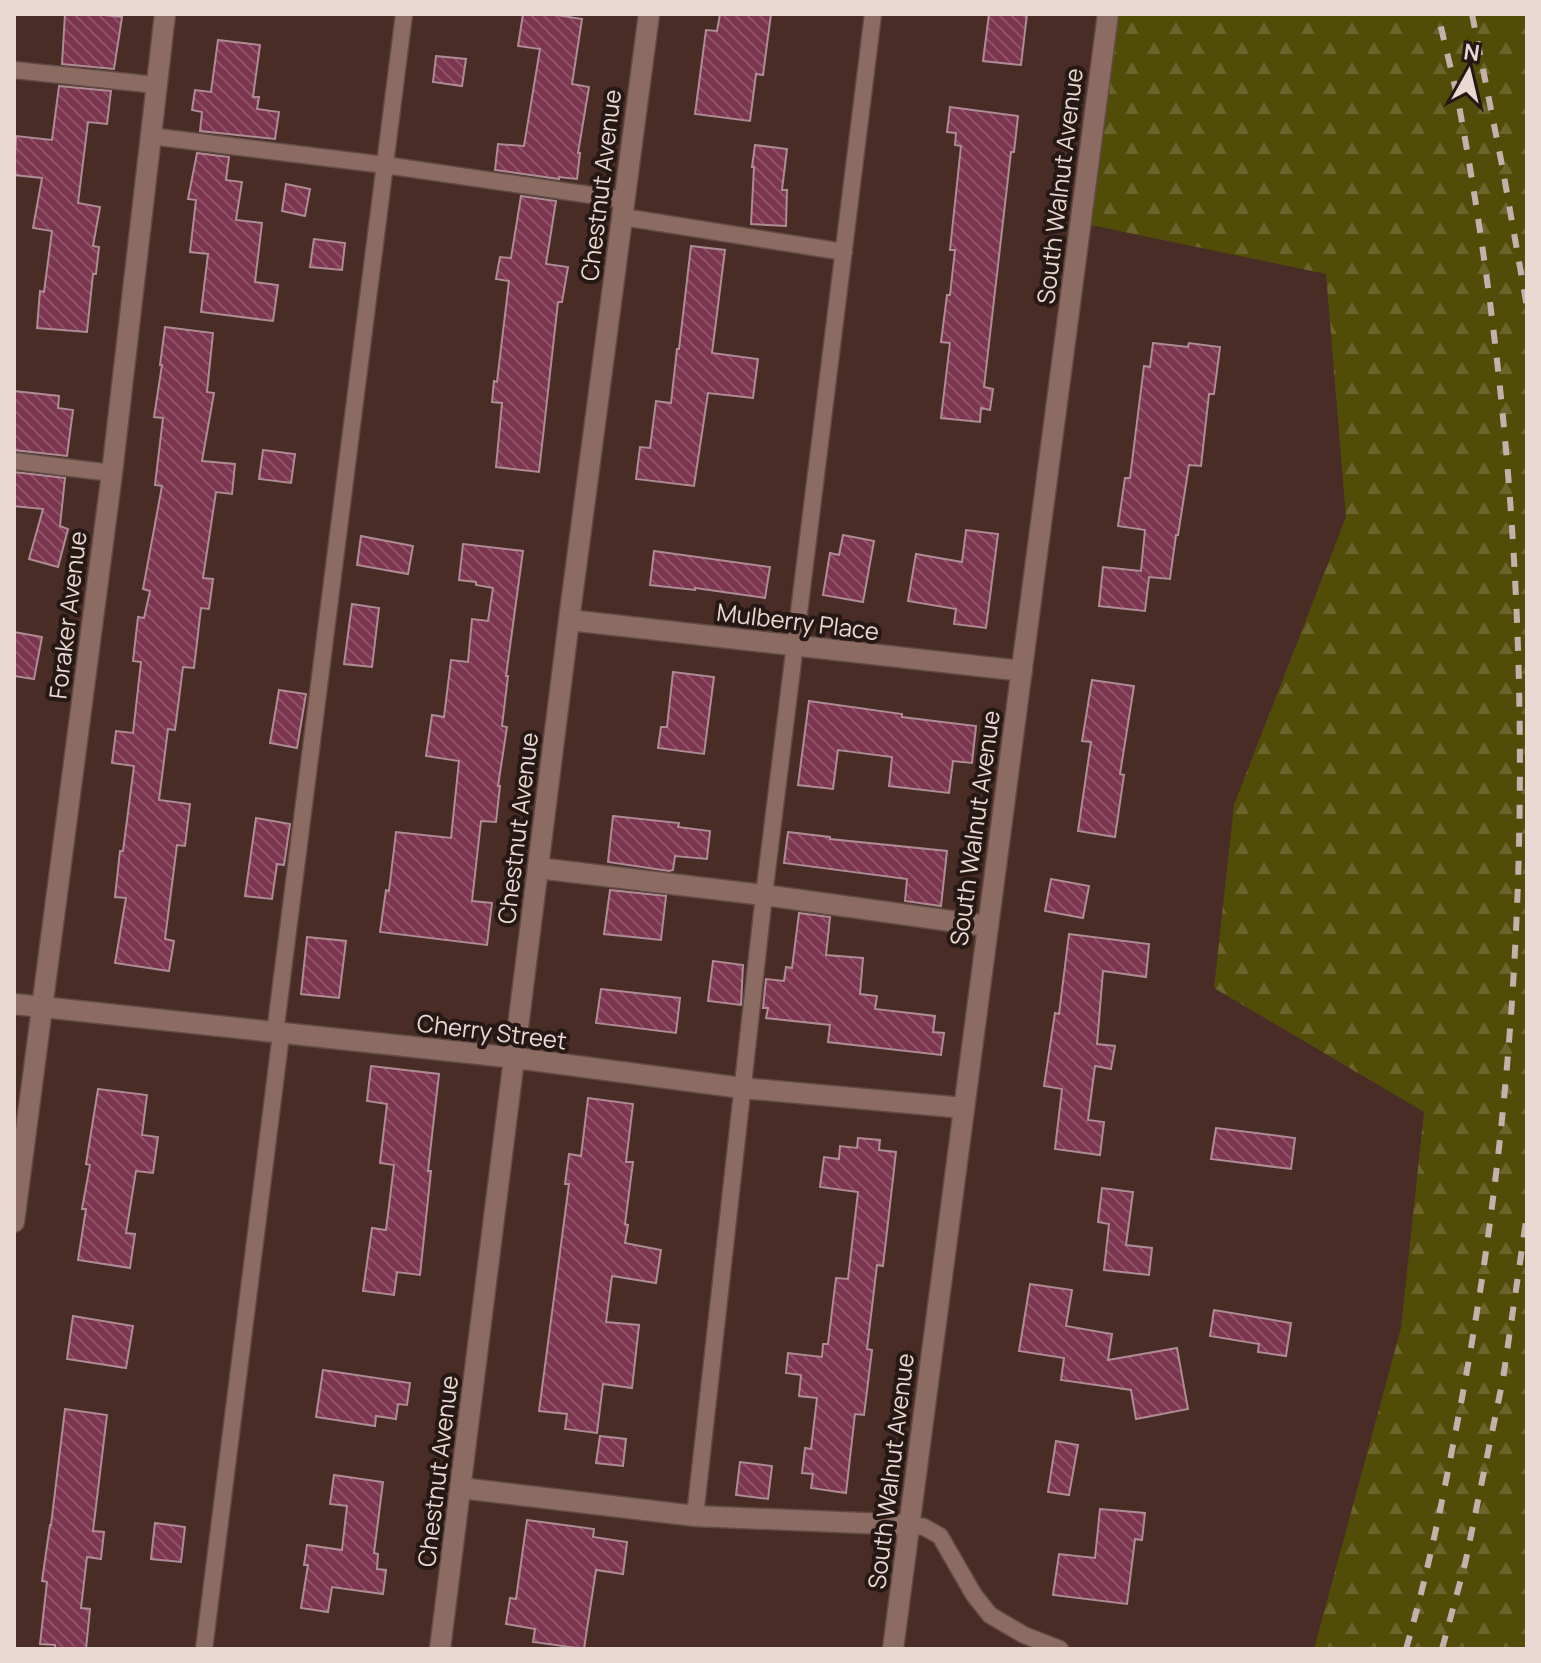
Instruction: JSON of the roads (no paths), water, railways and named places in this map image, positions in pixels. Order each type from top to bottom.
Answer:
[{"type":"street","name":"Foraker Avenue","points":[[14,1222],[112,473],[165,14]]},
{"type":"street","name":"Chestnut Avenue","points":[[440,1649],[569,620],[649,14]]},
{"type":"street","name":"South Walnut Avenue","points":[[893,1649],[1108,14]]},
{"type":"street","name":"Mulberry Place","points":[[569,620],[1022,671]]},
{"type":"street","points":[[538,868],[987,926]]},
{"type":"street","name":"Cherry Street","points":[[14,1004],[516,1058],[742,1088],[964,1108]]},
{"type":"street","points":[[461,1488],[695,1516],[909,1525]]},
{"type":"lane","points":[[204,1649],[404,14]]},
{"type":"lane","points":[[695,1516],[764,895],[873,14]]},
{"type":"lane","points":[[14,70],[156,85]]},
{"type":"lane","points":[[150,136],[385,165],[844,252]]},
{"type":"lane","points":[[14,461],[112,473]]},
{"type":"lane","points":[[909,1525],[924,1527],[940,1536],[974,1595],[990,1615],[1024,1635],[1060,1649]]},
{"type":"railway","points":[[1406,1649],[1450,1461],[1488,1238],[1506,1078],[1517,916],[1520,754],[1516,593],[1504,431],[1486,271],[1460,111],[1438,14]]},
{"type":"railway","points":[[1472,14],[1527,307]]},
{"type":"railway","points":[[1442,1649],[1465,1564],[1503,1379],[1527,1214]]}]
